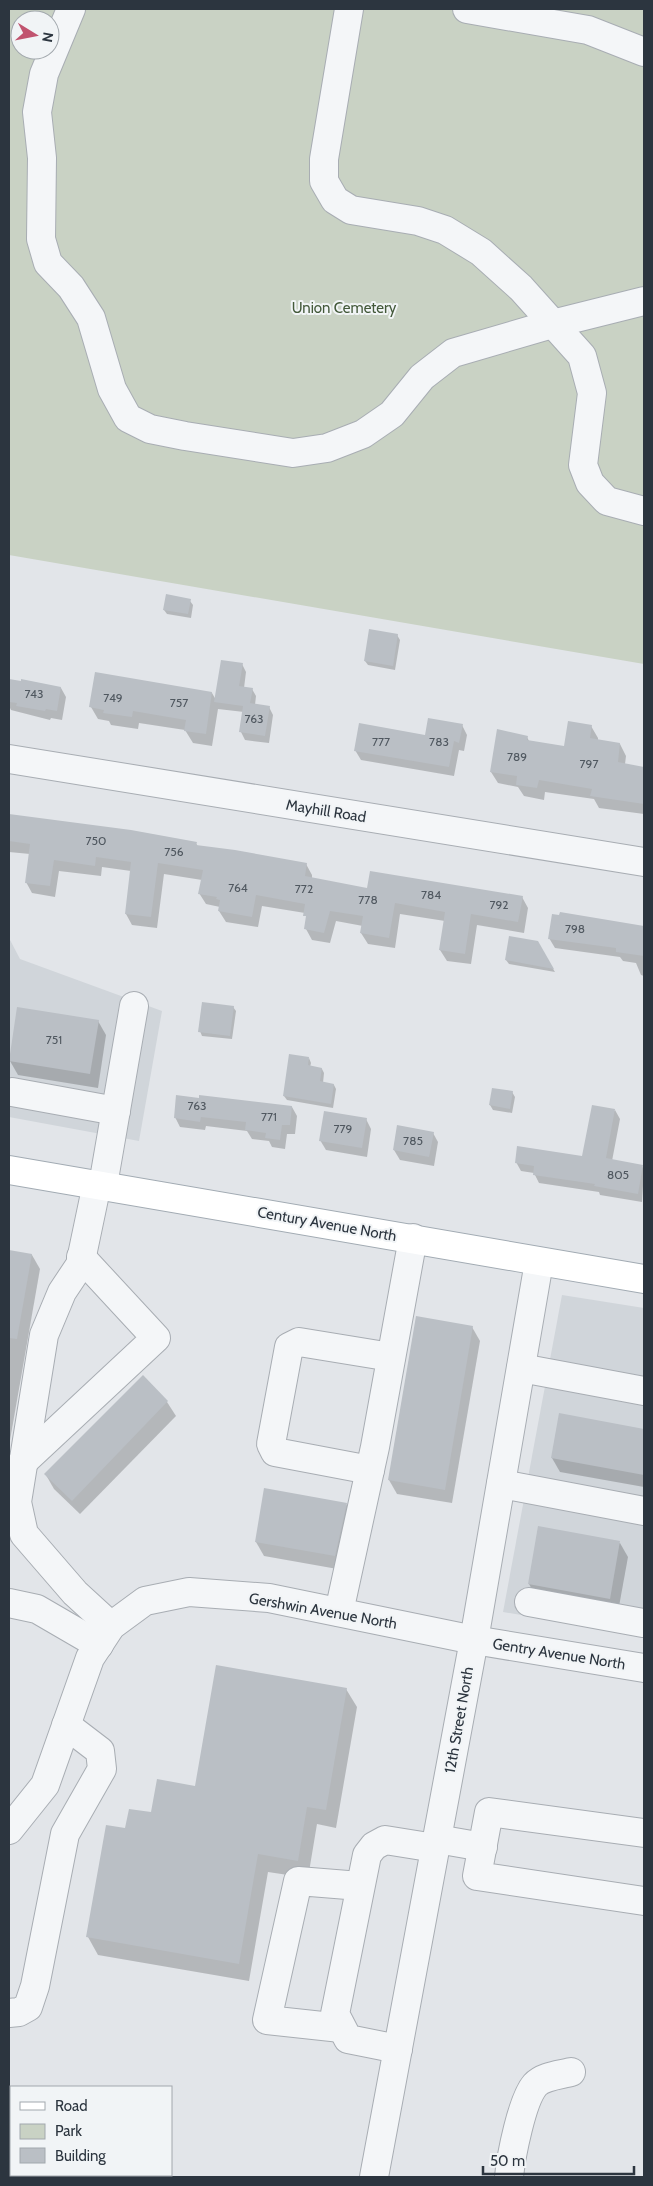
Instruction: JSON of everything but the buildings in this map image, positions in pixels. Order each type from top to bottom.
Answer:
[{"type":"main road","name":"Century Avenue North","points":[[9,1170],[644,1279]]},
{"type":"street","points":[[71,9],[44,74],[37,112],[42,158],[41,239],[48,263],[71,287],[91,318],[112,389],[128,418],[150,428],[185,436],[293,453],[327,448],[363,434],[392,414],[422,377],[453,353],[552,324],[644,301]]},
{"type":"street","points":[[349,9],[324,159],[324,182],[335,200],[351,210],[418,221],[445,230],[481,252],[521,288],[582,356],[592,393],[583,465],[590,483],[607,501],[644,511]]},
{"type":"street","points":[[467,9],[588,30],[644,52]]},
{"type":"street","name":"Mayhill Road","points":[[9,759],[644,862]]},
{"type":"street","points":[[105,1635],[75,1593],[24,1534],[17,1502],[44,1334],[62,1292],[80,1265],[116,1111],[134,1006]]},
{"type":"street","points":[[12,1092],[116,1111]]},
{"type":"street","points":[[339,1612],[370,1470],[413,1238]]},
{"type":"street","points":[[22,1463],[156,1338],[81,1257]]},
{"type":"street","name":"12th Street North","points":[[374,2177],[474,1640],[539,1262]]},
{"type":"street","points":[[370,1470],[275,1452],[271,1444],[274,1424],[289,1347],[300,1342],[391,1357]]},
{"type":"street","points":[[521,1368],[644,1392]]},
{"type":"street","points":[[501,1484],[644,1511]]},
{"type":"street","name":"Gershwin Avenue North","points":[[9,1830],[45,1785],[90,1658],[105,1635],[144,1601],[189,1592],[269,1598],[474,1640]]},
{"type":"street","points":[[529,1602],[643,1619],[640,1667]]},
{"type":"street","points":[[9,1603],[37,1609],[105,1635]]},
{"type":"street","name":"Gentry Avenue North","points":[[474,1640],[640,1667]]},
{"type":"street","points":[[9,2013],[19,2012],[28,2007],[35,1986],[65,1834],[102,1769],[100,1751],[91,1742],[66,1725]]},
{"type":"street","points":[[644,1832],[489,1812],[477,1876],[644,1901]]},
{"type":"street","points":[[398,2049],[348,2039],[335,2014],[366,1855],[374,1846],[385,1840],[483,1847]]},
{"type":"street","points":[[341,2028],[267,2020],[298,1881],[360,1886]]},
{"type":"street","points":[[509,2177],[520,2123],[528,2098],[536,2084],[546,2078],[571,2072]]},
{"type":"shaded area","points":[[9,938],[20,959],[162,1011],[139,1141],[9,1117]]},
{"type":"shaded area","points":[[562,1295],[644,1308],[644,1636],[503,1612]]},
{"type":"green space","name":"Union Cemetery","points":[[9,9],[644,9],[644,664],[9,555]]}]
